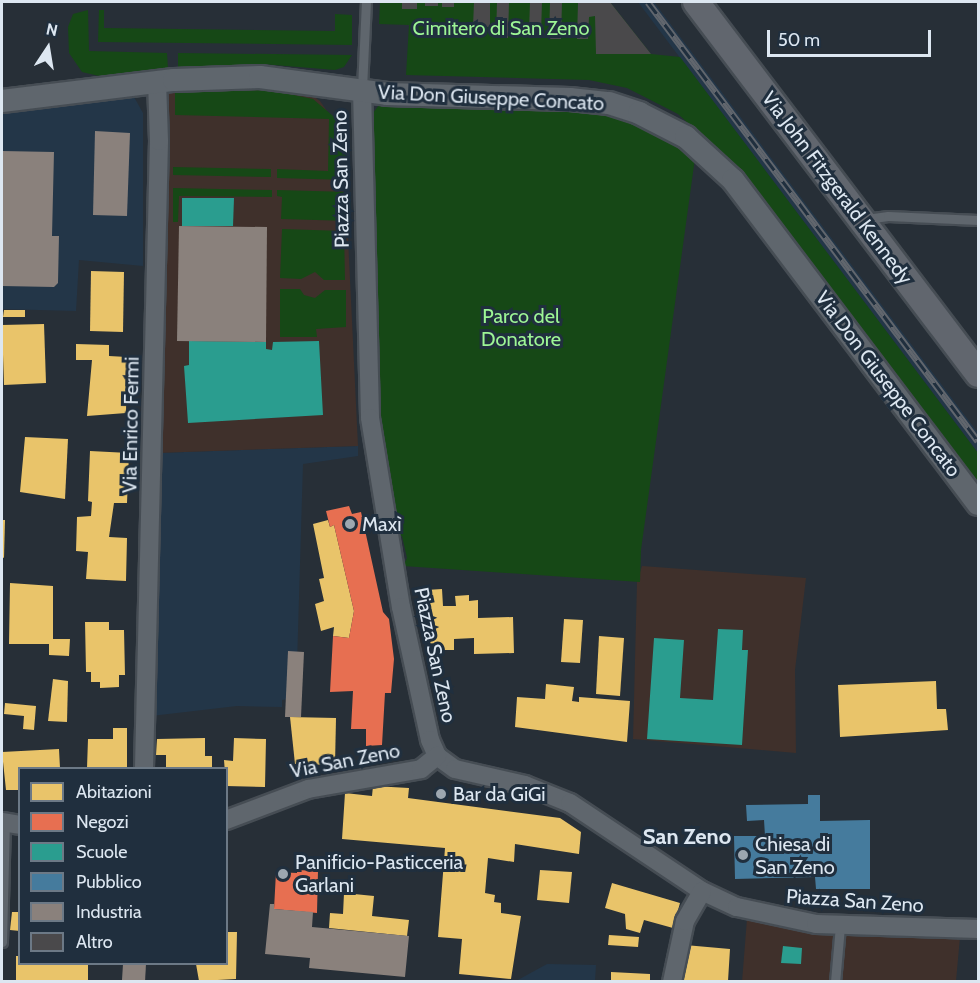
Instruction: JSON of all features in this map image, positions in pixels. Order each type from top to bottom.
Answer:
[{"type":"main road","name":"Via John Fitzgerald Kennedy","points":[[696,2],[978,374]]},
{"type":"street","name":"Via Don Giuseppe Concato","points":[[2,101],[157,82],[260,77],[362,89],[609,103],[648,117],[686,137],[719,166],[762,216],[978,504]]},
{"type":"street","name":"Via Enrico Fermi","points":[[144,767],[159,150],[157,82]]},
{"type":"street","name":"Piazza San Zeno","points":[[362,89],[370,418],[401,607],[430,740],[437,756],[455,769],[525,785],[570,803],[702,891],[765,916],[840,926],[978,929]]},
{"type":"street","name":"Via San Zeno","points":[[228,819],[308,789],[421,769],[437,756]]},
{"type":"street","points":[[672,981],[685,921],[702,891]]},
{"type":"lane","name":"Piazza San Zeno","points":[[362,89],[366,2]]},
{"type":"lane","points":[[861,220],[888,216],[978,220]]},
{"type":"lane","points":[[2,942],[9,823]]},
{"type":"lane","points":[[835,981],[840,926]]},
{"type":"shaded area","points":[[638,2],[654,2],[978,433],[978,453]]},
{"type":"shaded area","points":[[237,83],[306,91],[320,101],[343,134],[358,446],[157,453],[162,146],[169,145],[169,129],[163,128],[163,92]]},
{"type":"shaded area","points":[[133,95],[143,113],[143,266],[79,260],[76,311],[2,309],[2,106]]},
{"type":"shaded area","points":[[358,446],[358,456],[303,464],[296,698],[282,700],[282,707],[237,706],[151,716],[157,453]]},
{"type":"shaded area","points":[[642,566],[806,578],[795,670],[796,753],[633,739],[637,582]]},
{"type":"shaded area","points":[[747,919],[856,936],[960,937],[956,981],[742,982]]},
{"type":"shaded area","points":[[547,964],[596,965],[595,981],[516,981]]},
{"type":"green space","name":"Cimitero di San Zeno","points":[[380,2],[610,2],[651,54],[680,57],[978,453],[978,489],[737,168],[678,114],[627,88],[589,80],[406,75],[409,25],[379,24]]},
{"type":"green space","points":[[88,10],[89,51],[167,53],[168,69],[99,76],[82,72],[69,53],[68,27],[73,14]]},
{"type":"green space","points":[[99,10],[104,10],[104,28],[335,31],[335,14],[352,15],[352,45],[98,42]]},
{"type":"green space","points":[[178,53],[352,55],[344,67],[335,70],[262,64],[178,67]]},
{"type":"green space","points":[[270,90],[313,99],[333,116],[347,144],[349,180],[277,178],[277,169],[328,171],[329,119],[175,115],[175,92]]},
{"type":"green space","name":"Parco del Donatore","points":[[379,105],[575,108],[623,117],[677,143],[695,158],[641,550],[640,582],[403,566],[407,558],[402,536],[396,536],[377,414],[367,121]]},
{"type":"green space","points":[[173,167],[271,169],[271,177],[173,175]]},
{"type":"green space","points":[[173,188],[272,190],[272,197],[179,196],[178,222],[173,222]]},
{"type":"green space","points":[[277,190],[350,192],[351,221],[281,219],[282,197],[277,196]]},
{"type":"green space","points":[[282,229],[344,231],[345,280],[324,280],[315,272],[301,279],[280,278]]},
{"type":"green space","points":[[280,289],[300,289],[304,295],[315,298],[325,290],[346,290],[346,327],[316,329],[317,337],[280,337]]},
{"type":"building: Abitazioni","points":[[91,271],[124,272],[123,332],[90,331]]},
{"type":"building: Abitazioni","points":[[4,310],[25,310],[25,317],[3,317]]},
{"type":"building: Abitazioni","points":[[44,324],[46,383],[4,385],[2,325]]},
{"type":"building: Abitazioni","points":[[76,344],[109,345],[109,356],[127,357],[126,413],[87,416],[92,360],[76,360]]},
{"type":"building: Abitazioni","points":[[25,437],[68,439],[65,499],[20,492]]},
{"type":"building: Abitazioni","points":[[90,451],[129,453],[127,503],[114,503],[109,537],[127,538],[126,581],[86,579],[88,552],[76,551],[77,517],[91,516],[92,502],[88,501]]},
{"type":"building: Abitazioni","points":[[2,520],[5,520],[4,558],[2,557]]},
{"type":"building: Abitazioni","points":[[328,520],[330,527],[334,525],[354,611],[349,638],[333,636],[334,627],[321,631],[315,604],[324,601],[319,579],[324,578],[313,524]]},
{"type":"building: Abitazioni","points":[[10,583],[53,586],[53,639],[70,639],[69,656],[49,655],[49,644],[9,644]]},
{"type":"building: Abitazioni","points":[[442,589],[443,606],[456,606],[455,596],[469,595],[469,601],[478,600],[478,618],[513,617],[514,653],[474,654],[474,638],[454,639],[454,650],[431,650],[426,590]]},
{"type":"building: Abitazioni","points":[[564,619],[583,620],[580,663],[561,662]]},
{"type":"building: Abitazioni","points":[[85,622],[109,622],[109,630],[124,630],[125,675],[119,675],[119,687],[100,688],[100,682],[91,682],[91,672],[86,672]]},
{"type":"building: Abitazioni","points":[[599,636],[624,638],[620,696],[596,694]]},
{"type":"building: Abitazioni","points":[[53,679],[68,681],[67,722],[48,721]]},
{"type":"building: Abitazioni","points":[[936,681],[937,709],[946,709],[948,730],[840,737],[838,685]]},
{"type":"building: Abitazioni","points":[[546,684],[574,687],[572,701],[579,702],[579,697],[630,701],[627,742],[515,727],[517,697],[545,699]]},
{"type":"building: Abitazioni","points":[[5,703],[36,706],[34,730],[23,729],[24,716],[4,714]]},
{"type":"building: Abitazioni","points":[[290,717],[336,718],[335,765],[295,764]]},
{"type":"building: Abitazioni","points":[[113,728],[127,728],[127,767],[87,767],[88,739],[113,739]]},
{"type":"building: Abitazioni","points":[[205,738],[205,756],[212,756],[212,767],[166,767],[166,755],[156,755],[157,739]]},
{"type":"building: Abitazioni","points":[[234,738],[266,739],[265,787],[228,786],[228,767],[225,767],[224,760],[233,761]]},
{"type":"building: Abitazioni","points":[[59,749],[60,767],[18,767],[18,790],[6,790],[2,752]]},
{"type":"building: Abitazioni","points":[[373,786],[409,788],[408,798],[560,818],[581,832],[579,854],[515,844],[514,862],[488,858],[485,893],[495,895],[494,902],[501,903],[501,913],[521,916],[511,979],[459,974],[462,939],[438,937],[445,848],[342,839],[345,793],[372,796]]},
{"type":"building: Abitazioni","points":[[540,870],[572,872],[569,903],[537,900]]},
{"type":"building: Abitazioni","points":[[612,883],[680,903],[673,928],[644,920],[640,933],[626,929],[625,914],[605,908]]},
{"type":"building: Abitazioni","points":[[344,893],[374,896],[372,916],[409,920],[407,936],[329,928],[330,913],[343,914]]},
{"type":"building: Abitazioni","points":[[12,912],[18,912],[18,931],[10,930]]},
{"type":"building: Abitazioni","points":[[228,932],[237,932],[236,979],[199,981],[196,965],[228,965]]},
{"type":"building: Abitazioni","points":[[609,935],[639,937],[638,947],[608,945]]},
{"type":"building: Abitazioni","points":[[685,945],[730,949],[728,981],[682,981]]},
{"type":"building: Abitazioni","points":[[16,956],[18,956],[18,965],[88,965],[88,981],[16,981]]},
{"type":"building: Abitazioni","points":[[611,972],[650,974],[650,981],[611,981]]},
{"type":"building: Negozi","points":[[349,506],[352,514],[361,512],[383,612],[389,619],[394,659],[391,693],[385,693],[382,745],[366,746],[366,729],[351,729],[353,691],[330,692],[333,636],[349,638],[354,611],[334,525],[330,527],[326,511]]},
{"type":"building: Negozi","points":[[297,870],[318,871],[317,913],[274,909],[276,872],[297,873]]},
{"type":"building: Scuole","points":[[182,198],[234,198],[233,226],[182,226]]},
{"type":"building: Scuole","points":[[189,341],[266,342],[266,349],[272,350],[273,342],[319,341],[323,415],[188,423],[184,366],[189,365]]},
{"type":"building: Scuole","points":[[718,629],[743,630],[742,650],[748,650],[742,745],[647,739],[654,638],[684,640],[680,698],[713,700]]},
{"type":"building: Scuole","points":[[783,946],[802,948],[801,964],[781,963]]},
{"type":"building: Pubblico","points":[[808,795],[820,795],[820,821],[870,820],[870,889],[816,889],[815,877],[735,879],[734,836],[765,836],[764,820],[747,821],[746,805],[808,804]]},
{"type":"building: Industria","points":[[95,131],[130,133],[127,216],[93,215]]},
{"type":"building: Industria","points":[[2,151],[54,152],[52,236],[59,236],[58,283],[54,287],[2,286]]},
{"type":"building: Industria","points":[[179,226],[267,227],[266,342],[177,341]]},
{"type":"building: Industria","points":[[288,651],[304,652],[301,717],[285,717]]},
{"type":"building: Industria","points":[[270,904],[274,904],[274,909],[313,912],[312,927],[409,936],[405,977],[309,968],[310,958],[265,954]]},
{"type":"building: Industria","points":[[123,965],[146,965],[145,982],[122,980]]},
{"type":"building: Altro","points":[[402,2],[417,2],[417,9],[402,9]]},
{"type":"building: Altro","points":[[425,2],[438,2],[438,6],[425,6]]},
{"type":"building: Altro","points":[[442,2],[454,2],[454,7],[442,7]]},
{"type":"building: Altro","points":[[474,2],[490,2],[490,27],[473,27]]},
{"type":"building: Altro","points":[[497,2],[509,2],[508,38],[496,38]]},
{"type":"building: Altro","points":[[530,2],[542,2],[541,33],[529,32]]},
{"type":"building: Altro","points":[[550,2],[562,2],[561,39],[549,39]]},
{"type":"building: Altro","points":[[578,2],[610,2],[651,54],[596,54],[595,16],[589,17],[588,39],[577,39]]},
{"type":"railway","points":[[648,2],[978,441]]},
{"type":"place","name":"Maxì","points":[[350,524]]},
{"type":"place","name":"Bar da GiGi","points":[[441,794]]},
{"type":"place","name":"Chiesa di San Zeno","points":[[743,855]]},
{"type":"place","name":"Panificio-Pasticceria Garlani","points":[[283,874]]},
{"type":"district","name":"San Zeno","points":[[687,837]]}]
